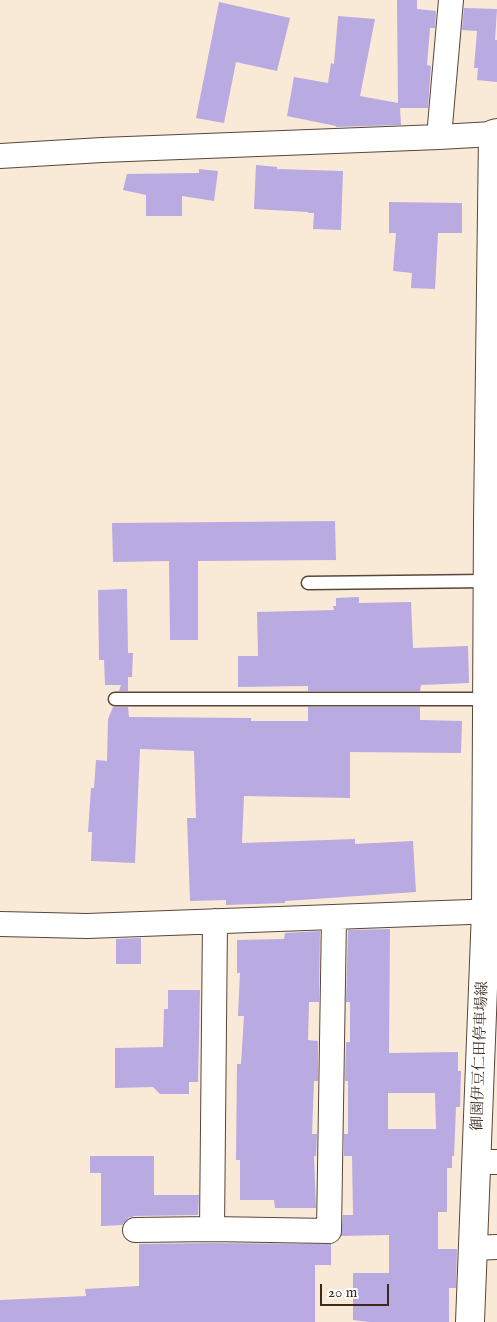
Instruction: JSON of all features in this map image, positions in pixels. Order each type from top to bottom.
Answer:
[{"type":"main road","name":"御園伊豆仁田停車場線","points":[[470,1322],[485,1247],[487,1162],[492,911],[487,700],[488,581],[492,520],[495,133]]},
{"type":"street","points":[[439,137],[450,0]]},
{"type":"street","points":[[0,156],[495,133]]},
{"type":"street","points":[[0,924],[87,926],[492,911]]},
{"type":"street","points":[[135,1230],[329,1231],[334,917]]},
{"type":"street","points":[[212,1229],[215,921]]},
{"type":"lane","points":[[308,583],[488,581]]},
{"type":"lane","points":[[115,699],[487,700]]},
{"type":"building","points":[[397,0],[417,0],[417,9],[436,11],[435,28],[430,28],[427,65],[431,66],[428,108],[400,108],[401,125],[336,127],[287,116],[294,77],[328,83],[331,63],[334,64],[338,16],[375,19],[360,96],[398,103]]},
{"type":"building","points":[[219,2],[290,18],[277,71],[236,62],[224,123],[196,118]]},
{"type":"building","points":[[464,8],[497,9],[495,40],[497,40],[497,82],[477,80],[478,68],[474,68],[477,31],[462,30]]},
{"type":"building","points":[[256,165],[277,167],[277,169],[343,171],[341,230],[313,229],[314,213],[254,209]]},
{"type":"building","points":[[199,169],[218,171],[214,201],[182,196],[182,216],[146,216],[146,195],[123,190],[127,174],[199,173]]},
{"type":"building","points":[[389,202],[462,203],[462,233],[438,233],[435,289],[411,288],[412,273],[393,271],[396,233],[389,233]]},
{"type":"building","points":[[335,521],[336,560],[198,561],[198,640],[170,640],[169,561],[113,562],[112,523]]},
{"type":"building","points":[[127,589],[128,653],[133,653],[132,677],[128,677],[128,691],[119,691],[121,685],[105,685],[104,660],[99,660],[98,590]]},
{"type":"building","points":[[359,597],[359,603],[411,602],[413,648],[468,646],[469,683],[421,685],[420,691],[308,691],[308,686],[238,687],[238,656],[258,656],[257,612],[334,610],[333,606],[336,606],[336,598]]},
{"type":"building","points":[[113,707],[128,707],[129,717],[251,718],[251,721],[308,721],[308,707],[420,707],[420,720],[462,721],[461,753],[350,752],[350,798],[244,796],[242,843],[355,839],[355,844],[413,841],[416,892],[285,901],[285,903],[226,905],[226,900],[190,901],[187,818],[196,818],[194,751],[140,749],[135,863],[91,861],[92,832],[88,832],[91,788],[94,788],[96,760],[107,761],[108,719]]},
{"type":"building","points":[[390,929],[389,1053],[458,1052],[458,1071],[461,1071],[460,1107],[456,1107],[452,1168],[447,1168],[447,1212],[438,1212],[438,1249],[457,1249],[456,1288],[449,1288],[449,1322],[369,1322],[353,1320],[353,1273],[389,1273],[389,1235],[341,1236],[343,1215],[353,1215],[352,1156],[344,1156],[344,1134],[348,1134],[348,1081],[345,1081],[346,1042],[350,1042],[350,1002],[346,1002],[348,930]],"holes":[[[388,1093],[435,1093],[436,1129],[388,1129]]]},
{"type":"building","points":[[320,931],[319,1002],[309,1002],[308,1040],[318,1041],[318,1081],[314,1081],[312,1134],[317,1134],[316,1156],[314,1156],[316,1208],[275,1208],[274,1200],[240,1200],[240,1160],[236,1160],[237,1064],[241,1064],[244,1016],[238,1016],[240,973],[237,973],[237,940],[284,939],[285,933]]},
{"type":"building","points":[[141,938],[141,964],[116,964],[116,939]]},
{"type":"building","points":[[168,990],[200,990],[198,1082],[189,1082],[189,1094],[160,1094],[153,1087],[115,1088],[115,1048],[163,1047],[164,1009],[168,1009]]},
{"type":"building","points":[[90,1156],[154,1156],[154,1195],[199,1195],[198,1215],[135,1216],[128,1218],[122,1225],[101,1226],[101,1173],[90,1173]]},
{"type":"building","points":[[139,1244],[331,1244],[331,1265],[315,1265],[315,1322],[0,1322],[0,1300],[86,1296],[85,1289],[139,1286]]}]
